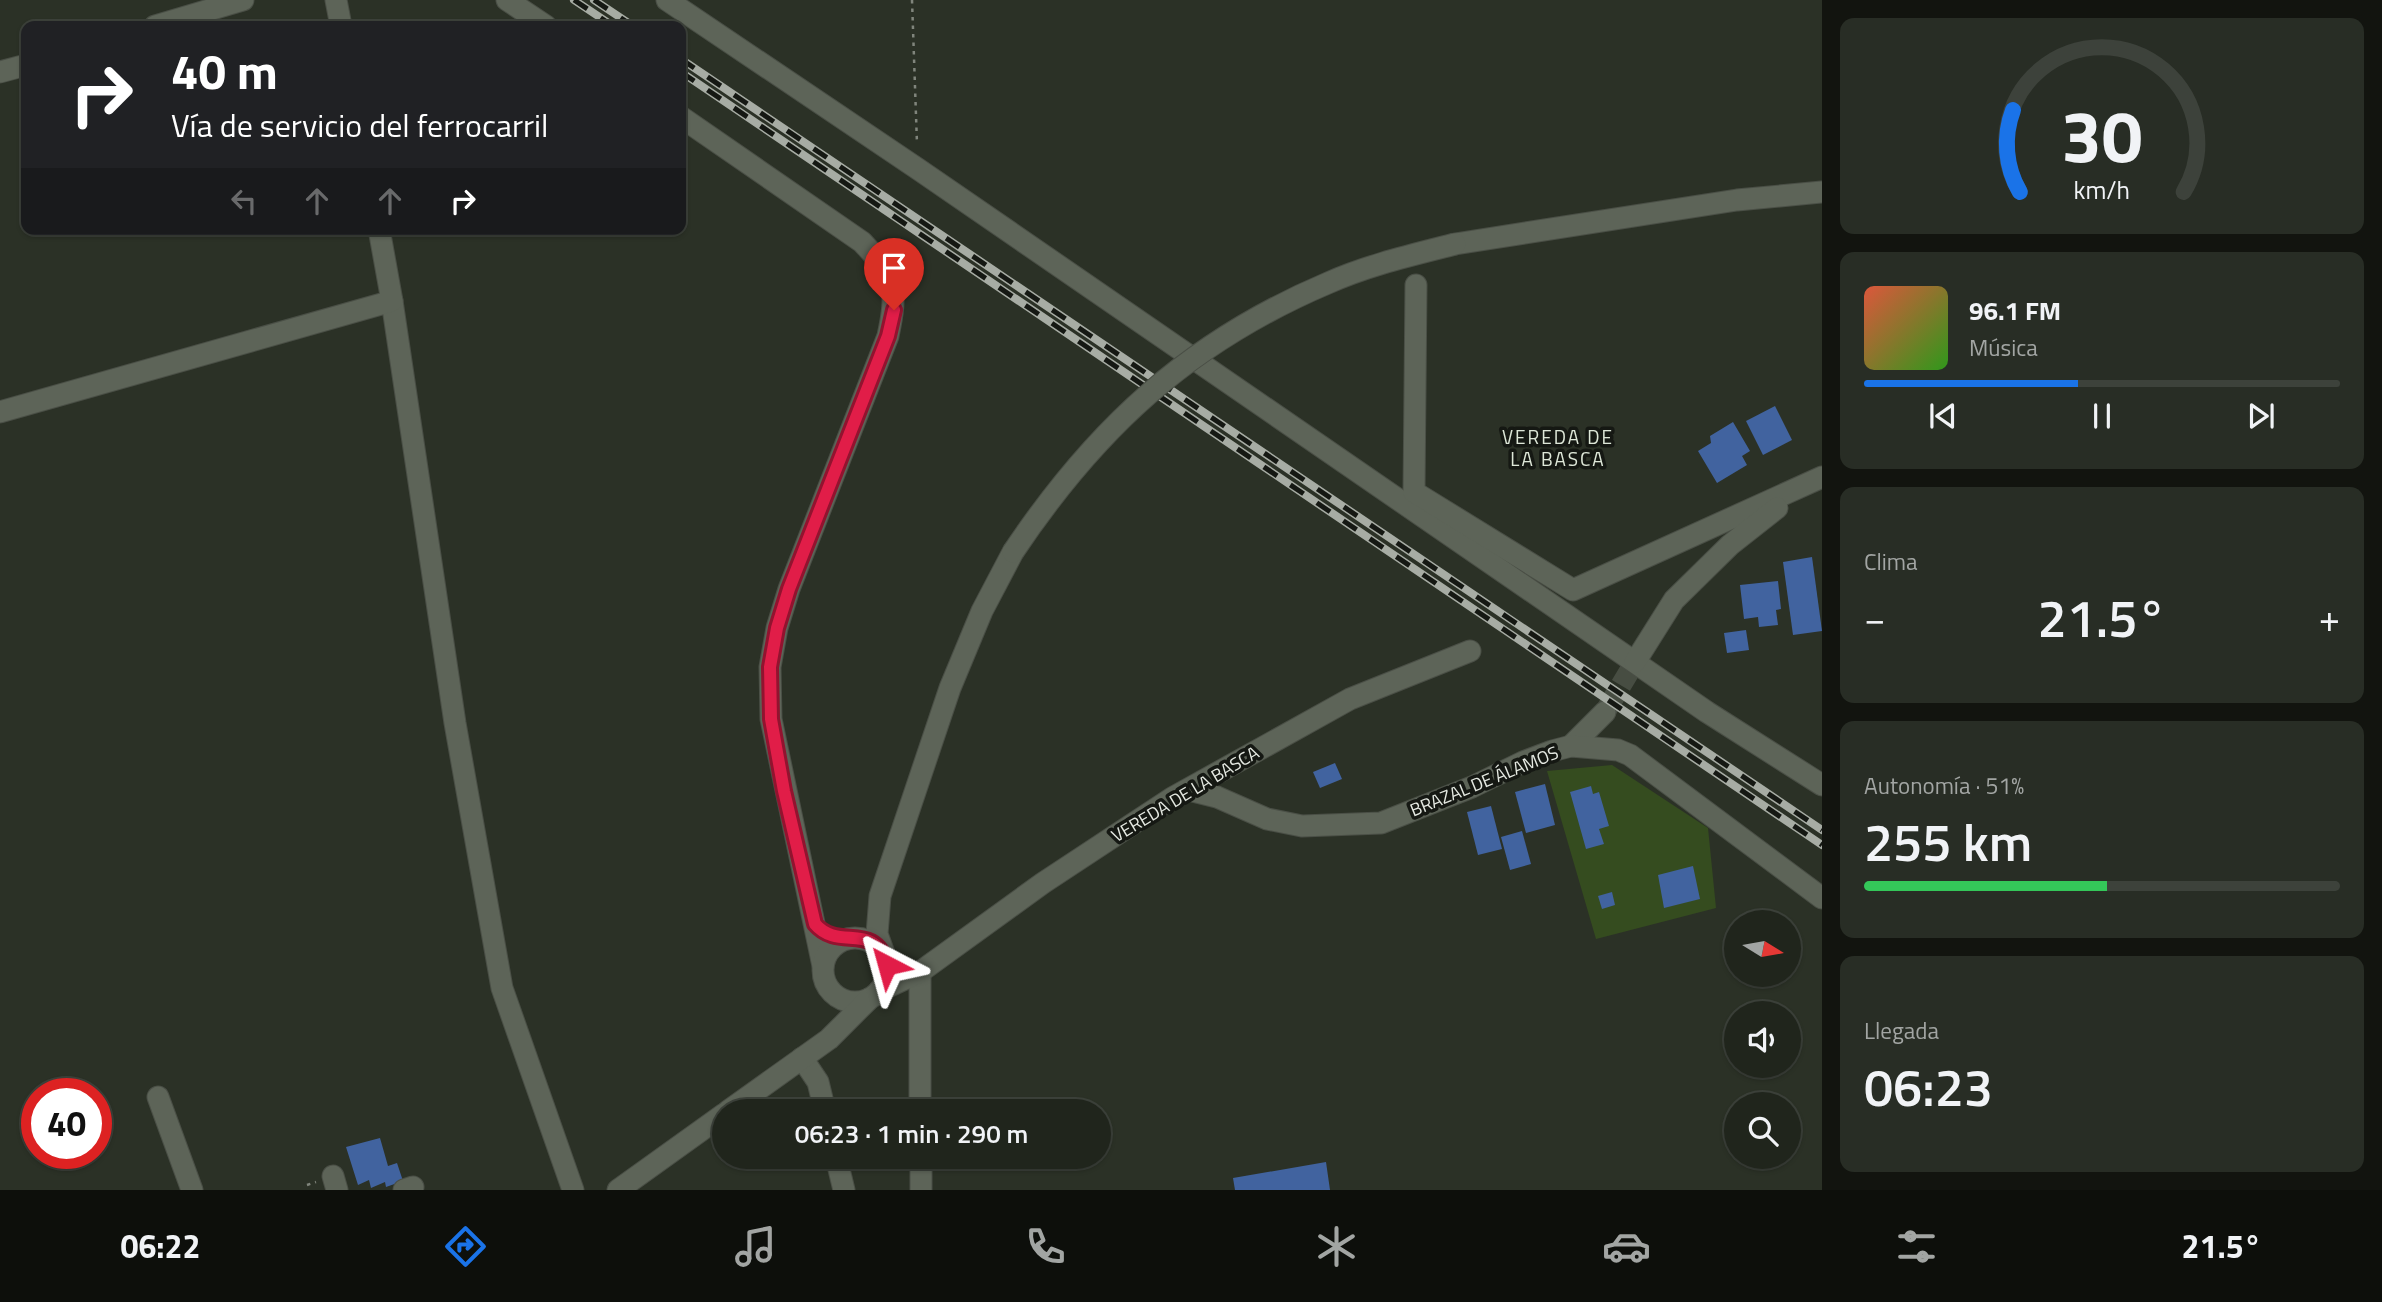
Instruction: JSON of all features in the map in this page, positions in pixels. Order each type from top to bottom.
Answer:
[{"type":"street","points":[[172,21],[243,0]]},
{"type":"street","points":[[336,0],[340,21]]},
{"type":"street","points":[[507,0],[538,21]]},
{"type":"street","points":[[667,0],[918,169],[1635,662],[1822,785]]},
{"type":"street","points":[[0,72],[21,66]]},
{"type":"street","points":[[686,120],[862,242],[883,265],[893,287],[894,310],[888,336],[789,589],[777,628],[770,667],[771,719],[784,791],[815,924],[824,980],[831,992],[835,1016],[829,1039]]},
{"type":"street","points":[[823,966],[827,952],[865,921],[880,896],[950,688],[982,611],[1013,552],[1067,478],[1153,387],[1213,344],[1277,308],[1329,282],[1406,257],[1455,244],[1737,200],[1822,192]]},
{"type":"street","points":[[380,235],[455,723],[502,988],[573,1190]]},
{"type":"street","points":[[1416,285],[1414,492],[1573,590],[1822,477]]},
{"type":"street","points":[[0,412],[392,301]]},
{"type":"street","points":[[1635,662],[1675,600],[1730,545],[1800,489]]},
{"type":"street","name":"VEREDA DE LA BASCA","points":[[745,1099],[829,1039],[874,995],[920,972],[1043,883],[1189,790],[1350,699],[1470,651]]},
{"type":"street","points":[[1571,747],[1604,712],[1618,750]]},
{"type":"street","name":"BRAZAL DE ÁLAMOS","points":[[1189,790],[1217,797],[1268,819],[1302,826],[1381,822],[1472,787],[1523,762],[1571,747],[1618,750],[1630,755],[1822,898]]},
{"type":"street","points":[[831,992],[849,1002],[874,995],[887,975],[886,961],[877,934],[880,896]]},
{"type":"street","points":[[815,924],[828,935],[845,939],[864,938],[880,948],[886,961],[905,971],[920,972],[920,1099]]},
{"type":"street","points":[[802,1058],[818,1082],[822,1099]]},
{"type":"street","points":[[158,1097],[192,1190]]},
{"type":"street","name":"VEREDA DE LA BASCA","points":[[618,1190],[712,1123]]},
{"type":"street","points":[[839,1169],[844,1190]]},
{"type":"street","points":[[920,1169],[921,1190]]},
{"type":"path","points":[[912,0],[918,169]]},
{"type":"green space","points":[[1612,765],[1708,828],[1716,908],[1596,939],[1547,771]]},
{"type":"building","points":[[1775,406],[1792,440],[1763,455],[1746,421]]},
{"type":"building","points":[[1733,422],[1750,451],[1742,456],[1747,465],[1717,483],[1698,451],[1711,443],[1710,436]]},
{"type":"building","points":[[1812,557],[1822,631],[1793,635],[1783,562]]},
{"type":"building","points":[[1778,581],[1781,609],[1776,610],[1778,625],[1759,627],[1758,617],[1744,619],[1740,585]]},
{"type":"building","points":[[1746,630],[1749,650],[1727,653],[1724,633]]},
{"type":"building","points":[[1335,763],[1342,779],[1320,788],[1313,772]]},
{"type":"building","points":[[1545,784],[1555,825],[1526,833],[1515,792]]},
{"type":"building","points":[[1591,786],[1593,794],[1599,792],[1609,826],[1599,829],[1604,844],[1586,849],[1570,792]]},
{"type":"building","points":[[1491,806],[1502,849],[1478,855],[1467,812]]},
{"type":"building","points":[[1522,831],[1531,864],[1510,870],[1501,837]]},
{"type":"building","points":[[1693,866],[1700,899],[1664,908],[1658,875]]},
{"type":"building","points":[[1612,892],[1615,905],[1602,909],[1598,896]]},
{"type":"building","points":[[380,1138],[388,1166],[397,1163],[403,1181],[386,1187],[385,1182],[371,1188],[369,1180],[358,1185],[346,1147]]},
{"type":"building","points":[[1326,1162],[1330,1190],[1235,1190],[1233,1178]]},
{"type":"tunnel","points":[[1605,712],[1635,662]]},
{"type":"railway","points":[[574,0],[606,21]]},
{"type":"railway","points":[[594,0],[626,21]]},
{"type":"railway","points":[[686,62],[1822,830]]},
{"type":"railway","points":[[686,75],[1822,845]]},
{"type":"district","name":"VEREDA DE LA BASCA","points":[[1558,447]]},
{"type":"route","points":[[887,965],[885,956],[873,942],[855,937],[836,938],[821,931],[815,924],[784,791],[771,719],[770,667],[777,628],[789,589],[888,336],[894,310]]}]
